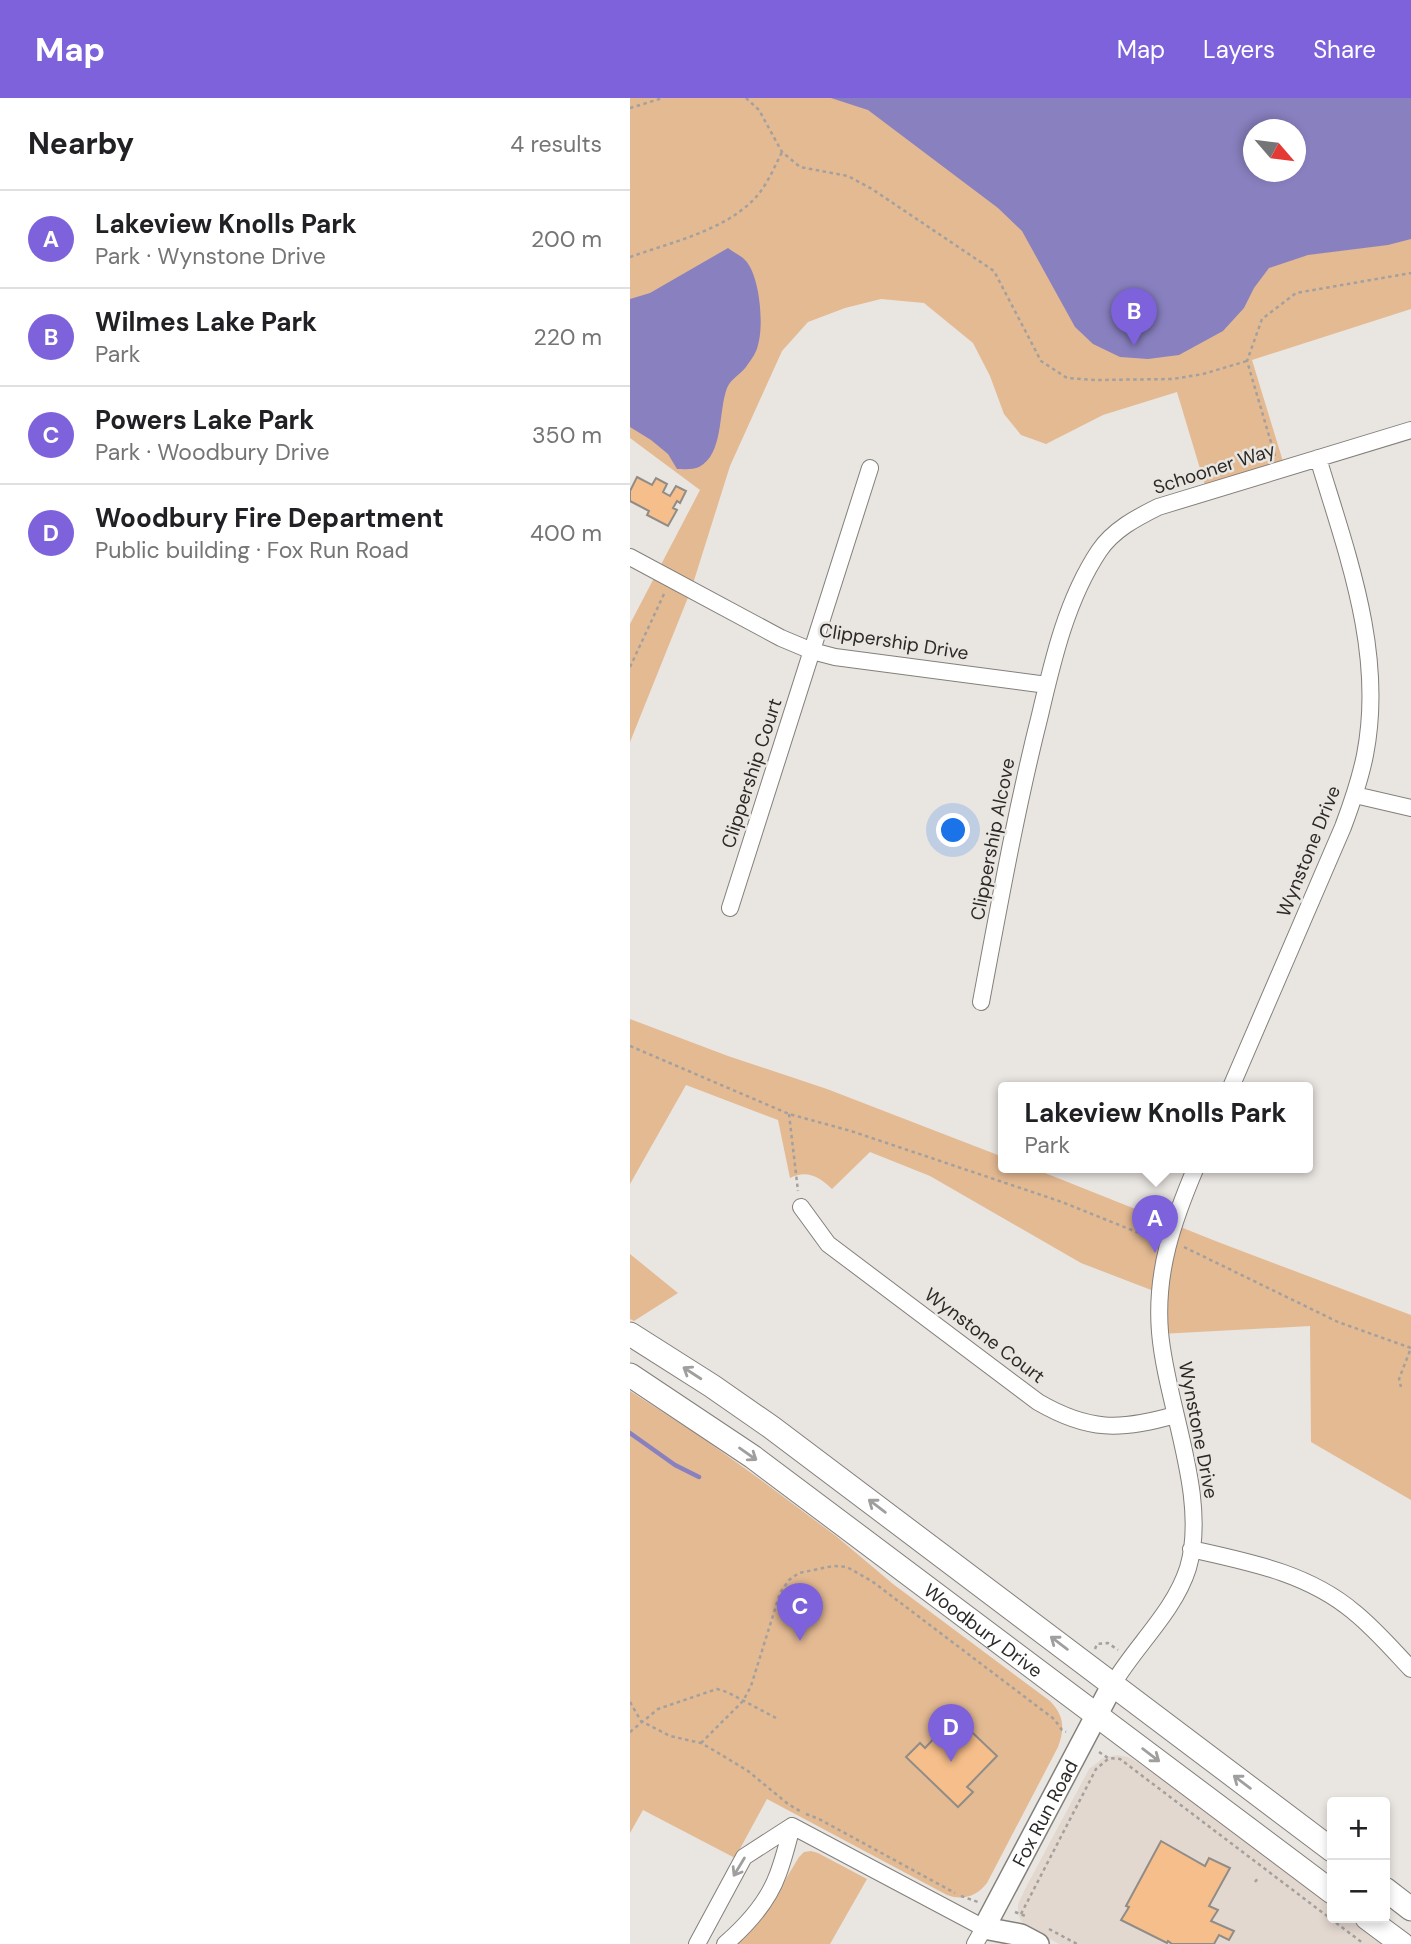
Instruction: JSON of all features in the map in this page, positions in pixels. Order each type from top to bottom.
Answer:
[{"type":"main road","name":"Woodbury Drive","points":[[630,1334],[761,1420],[1327,1846]]},
{"type":"main road","name":"Woodbury Drive","points":[[630,1375],[753,1457],[1327,1888]]},
{"type":"main road","points":[[1390,1893],[1411,1909]]},
{"type":"main road","points":[[1374,1923],[1402,1944]]},
{"type":"street","name":"Schooner Way","points":[[1047,685],[1073,600],[1101,548],[1135,518],[1158,506],[1411,430]]},
{"type":"street","name":"Wynstone Drive","points":[[1233,1082],[1343,827],[1355,795],[1370,718],[1369,653],[1358,591],[1318,458]]},
{"type":"street","name":"Clippership Court","points":[[730,908],[870,468]]},
{"type":"street","name":"Clippership Drive","points":[[630,557],[812,652],[1047,685]]},
{"type":"street","name":"Clippership Alcove","points":[[981,1002],[1021,789],[1047,685]]},
{"type":"street","points":[[1355,795],[1411,808]]},
{"type":"street","name":"Wynstone Drive","points":[[1113,1684],[1176,1594],[1187,1568],[1191,1549],[1193,1506],[1160,1334],[1158,1300],[1161,1271],[1178,1209],[1193,1173]]},
{"type":"street","name":"Wynstone Court","points":[[801,1207],[828,1244],[1038,1402],[1081,1422],[1106,1426],[1127,1426],[1175,1415]]},
{"type":"street","points":[[1191,1549],[1265,1566],[1326,1592],[1354,1612],[1411,1670]]},
{"type":"street","name":"Fox Run Road","points":[[979,1936],[1113,1684]]},
{"type":"street","points":[[792,1826],[979,1936],[1003,1944]]},
{"type":"street","points":[[696,1944],[744,1857],[792,1826]]},
{"type":"street","points":[[725,1944],[747,1923],[765,1898],[778,1875],[792,1826]]},
{"type":"street","points":[[979,1936],[1021,1935],[1038,1944]]},
{"type":"path","points":[[630,108],[663,98]]},
{"type":"path","points":[[746,98],[759,110],[782,152],[800,167],[848,176],[872,189],[994,271],[1041,360],[1067,378],[1173,379],[1203,374],[1247,361]]},
{"type":"path","points":[[630,257],[719,226],[736,215],[751,203],[766,184],[782,152]]},
{"type":"path","points":[[1279,470],[1247,361],[1262,320],[1296,293],[1411,273]]},
{"type":"path","points":[[630,667],[671,578]]},
{"type":"path","points":[[630,1052],[631,1046],[789,1114],[851,1130],[1062,1202],[1155,1239]]},
{"type":"path","points":[[789,1114],[801,1207]]},
{"type":"path","points":[[1181,1247],[1338,1322],[1411,1348],[1399,1379],[1401,1387]]},
{"type":"path","points":[[701,1743],[743,1701],[751,1686],[780,1593],[789,1580],[800,1573],[833,1566],[847,1567],[873,1583],[1054,1719],[1062,1730]]},
{"type":"path","points":[[630,1732],[658,1709],[717,1689],[776,1718]]},
{"type":"path","points":[[630,1702],[641,1721],[670,1736],[701,1743],[738,1764],[797,1810],[819,1819],[960,1896]]},
{"type":"path","points":[[1021,1914],[1096,1769],[1108,1758],[1120,1759],[1364,1944]]},
{"type":"shaded area","points":[[630,98],[1411,98],[1411,309],[1252,360],[1285,468],[1207,492],[1177,392],[1103,415],[1046,444],[1021,435],[1004,414],[990,376],[973,343],[924,303],[881,299],[845,308],[808,322],[782,351],[730,466],[691,590],[630,742],[630,624],[700,490],[630,438]]},
{"type":"shaded area","points":[[831,98],[1411,98],[1411,239],[1388,245],[1308,255],[1269,268],[1254,288],[1244,308],[1223,331],[1179,355],[1148,359],[1120,357],[1093,344],[1075,327],[1022,231],[998,208],[868,110]]},
{"type":"shaded area","points":[[728,248],[746,261],[755,278],[761,314],[758,345],[746,367],[727,388],[713,453],[699,467],[677,469],[668,454],[630,427],[630,299],[650,293]]},
{"type":"shaded area","points":[[630,1019],[827,1089],[998,1155],[998,1173],[1045,1173],[1411,1315],[1411,1500],[1311,1442],[1310,1326],[1160,1334],[1159,1293],[1081,1263],[930,1176],[870,1152],[832,1189],[808,1174],[790,1178],[778,1120],[686,1085],[630,1184]]},
{"type":"shaded area","points":[[630,1254],[678,1293],[634,1321],[630,1319]]},
{"type":"shaded area","points":[[630,1391],[761,1480],[1055,1706],[1062,1722],[1058,1747],[987,1883],[979,1891],[964,1897],[947,1895],[767,1799],[735,1858],[643,1810],[630,1833]]},
{"type":"shaded area","points":[[1117,1755],[1137,1762],[1327,1894],[1327,1923],[1370,1923],[1401,1944],[1059,1944],[1029,1928],[1018,1914],[1018,1904],[1089,1769],[1103,1758]]},
{"type":"shaded area","points":[[811,1851],[867,1879],[830,1944],[738,1944],[764,1915],[799,1857],[804,1852]]},
{"type":"building","points":[[637,477],[652,485],[656,478],[667,484],[663,492],[670,496],[676,486],[686,491],[680,503],[677,501],[673,508],[677,510],[668,526],[647,515],[649,511],[630,501],[630,491]]},
{"type":"building","points":[[955,1716],[997,1756],[967,1787],[973,1792],[958,1807],[906,1757],[920,1743],[925,1748]]},
{"type":"building","points":[[1161,1841],[1205,1866],[1209,1858],[1230,1868],[1209,1906],[1218,1910],[1211,1921],[1234,1931],[1229,1940],[1219,1935],[1214,1944],[1172,1944],[1121,1920]]},
{"type":"waterway","points":[[630,1433],[675,1465],[699,1477]]},
{"type":"place","name":"Wilmes Lake Park","points":[[1134,346]]},
{"type":"place","name":"Lakeview Knolls Park","points":[[1155,1253]]},
{"type":"place","name":"Powers Lake Park","points":[[800,1641]]},
{"type":"place","name":"Woodbury Fire Department","points":[[951,1762]]}]
